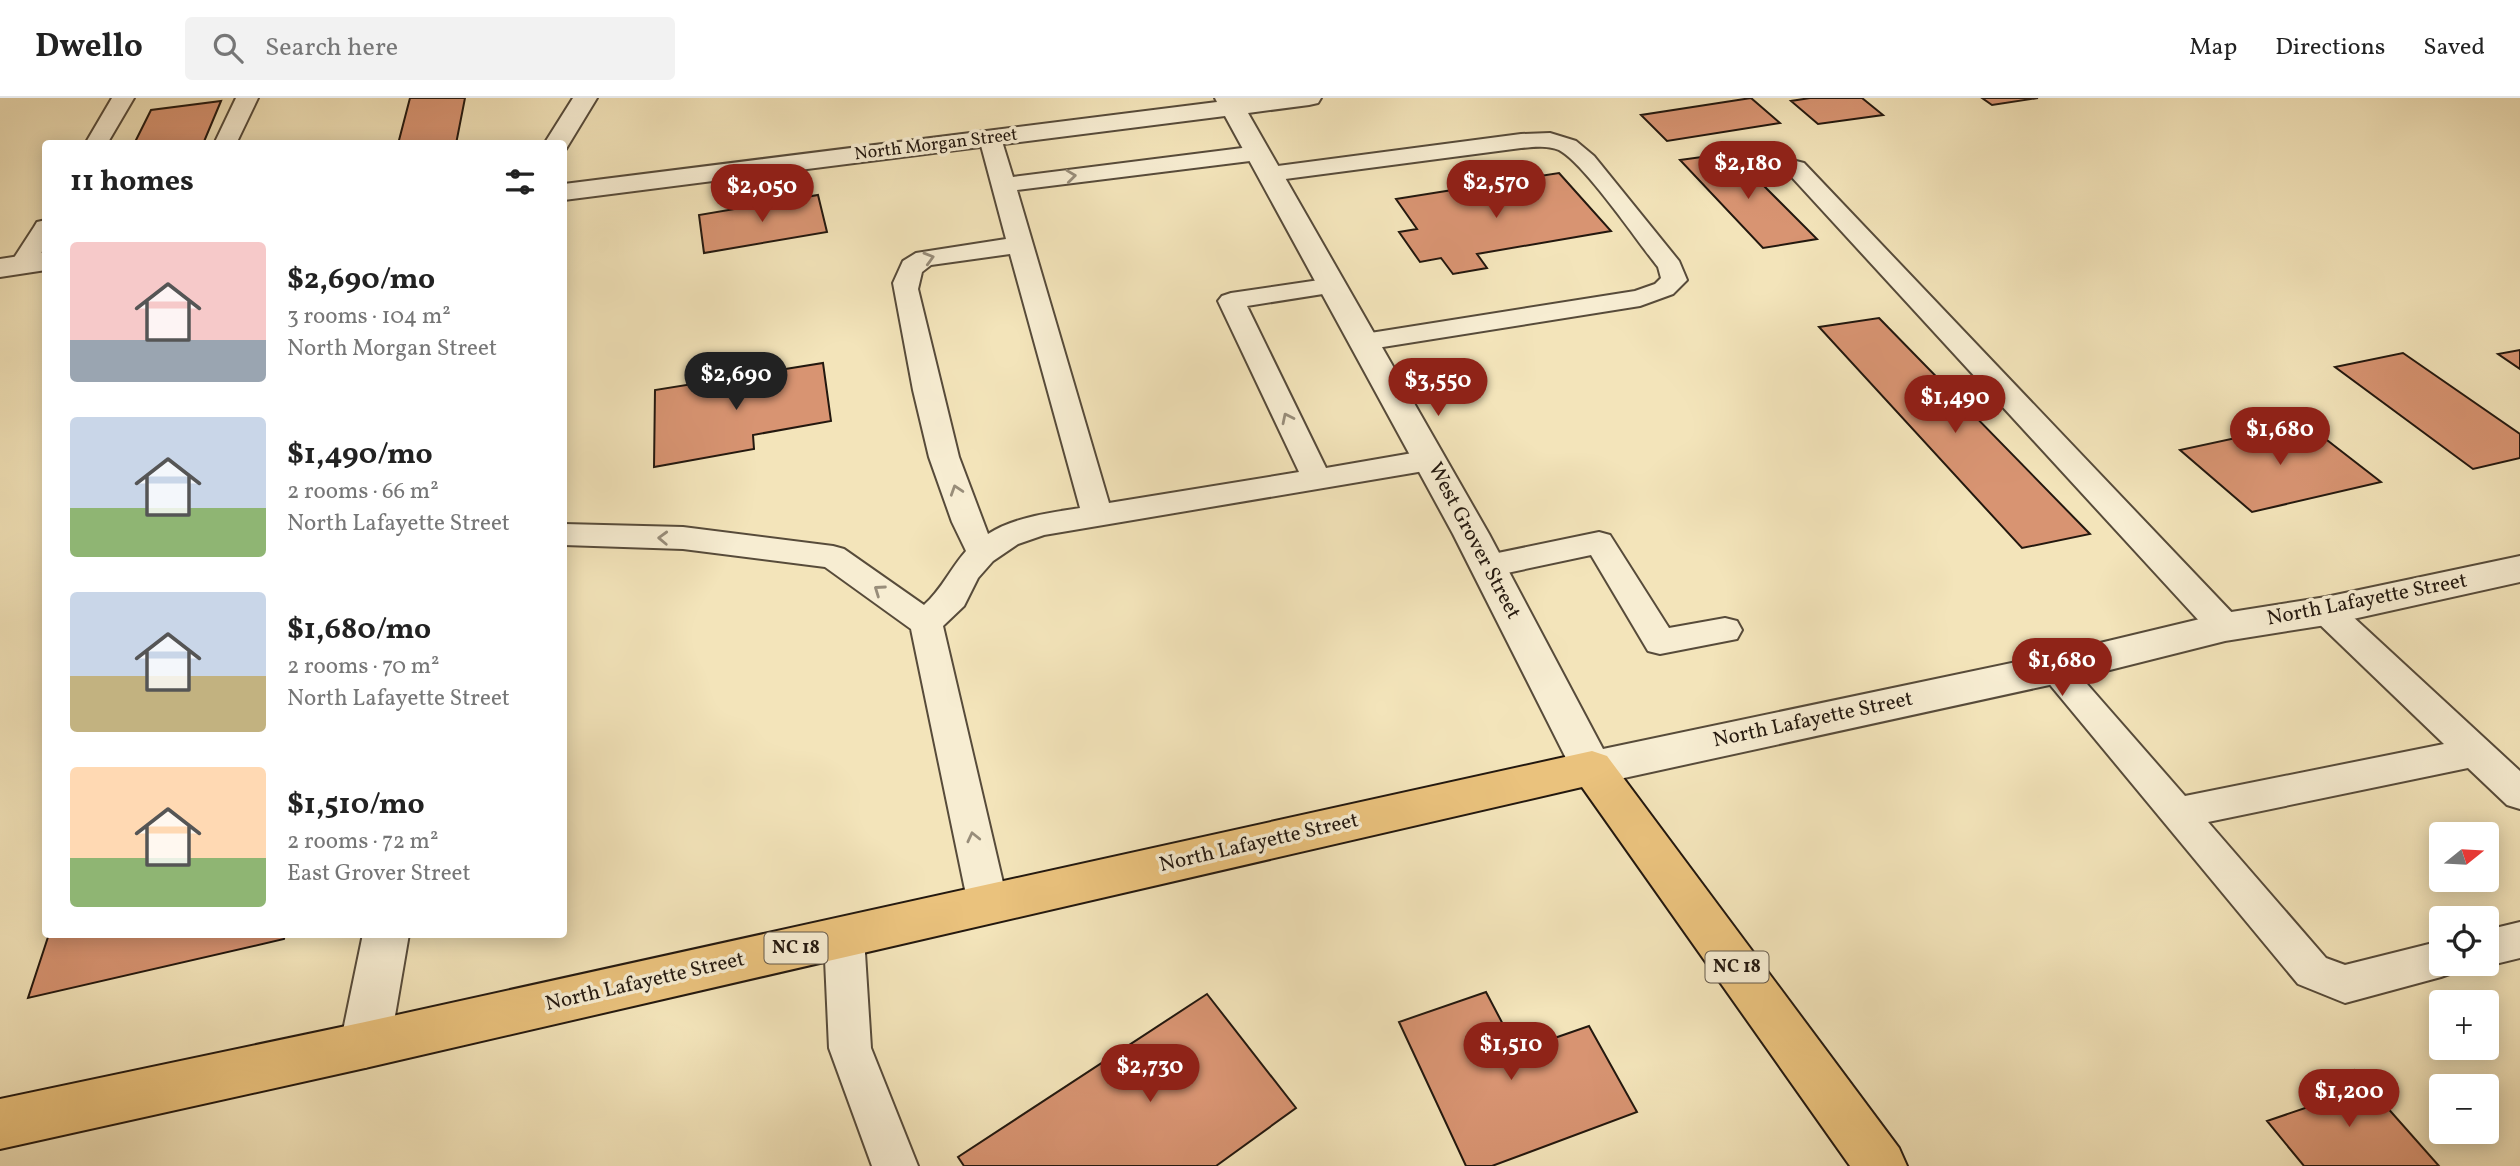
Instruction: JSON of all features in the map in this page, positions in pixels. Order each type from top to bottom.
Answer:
[{"type":"main road","name":"North Lafayette Street","points":[[0,1124],[365,1045],[1592,768]]},
{"type":"main road","name":"NC 18","points":[[1592,768],[1881,1166]]},
{"type":"street","points":[[559,140],[585,98]]},
{"type":"street","name":"North Morgan Street","points":[[567,192],[990,138],[1230,103],[1309,98]]},
{"type":"street","name":"West Grover Street","points":[[1230,103],[1488,566],[1592,768]]},
{"type":"street","name":"North Lafayette Street","points":[[1592,768],[2054,669],[2225,627],[2326,611],[2520,569]]},
{"type":"street","points":[[365,1045],[385,938]]},
{"type":"lane","points":[[98,140],[123,98]]},
{"type":"lane","points":[[227,140],[247,98]]},
{"type":"lane","points":[[990,138],[1097,516]]},
{"type":"lane","points":[[1003,185],[1550,140],[1568,146],[1586,161],[1670,266],[1674,280],[1664,289],[1640,298],[1364,342]]},
{"type":"lane","points":[[1796,168],[2225,627]]},
{"type":"lane","points":[[15,268],[42,233]]},
{"type":"lane","points":[[982,553],[957,496],[934,421],[905,289],[906,276],[915,262],[925,258],[1020,245]]},
{"type":"lane","points":[[1317,480],[1231,301],[1333,286]]},
{"type":"lane","points":[[926,623],[953,598],[964,573],[982,553],[1007,536],[1041,525],[1430,460]]},
{"type":"lane","points":[[567,534],[683,538],[833,557],[926,623],[988,904]]},
{"type":"lane","points":[[1488,566],[1600,543],[1660,642],[1725,630]]},
{"type":"lane","points":[[2326,611],[2520,794]]},
{"type":"lane","points":[[2054,669],[2312,971],[2345,984],[2429,962]]},
{"type":"lane","points":[[2177,813],[2475,752]]},
{"type":"lane","points":[[844,937],[850,1048],[895,1166]]},
{"type":"lane","points":[[2499,945],[2520,940]]},
{"type":"building","points":[[410,98],[465,98],[457,140],[399,140]]},
{"type":"building","points":[[1751,98],[1780,123],[1667,141],[1641,115]]},
{"type":"building","points":[[1810,98],[1862,98],[1883,115],[1818,124],[1791,101]]},
{"type":"building","points":[[1982,98],[2038,98],[1992,105]]},
{"type":"building","points":[[221,101],[205,140],[136,140],[151,110]]},
{"type":"building","points":[[1731,153],[1817,239],[1763,248],[1680,160]]},
{"type":"building","points":[[1559,173],[1611,231],[1477,254],[1487,268],[1453,274],[1441,258],[1420,262],[1399,232],[1417,229],[1396,199]]},
{"type":"building","points":[[818,195],[827,232],[704,253],[699,215]]},
{"type":"building","points":[[1879,318],[2090,534],[2022,548],[1819,327]]},
{"type":"building","points":[[2520,350],[2520,369],[2498,354]]},
{"type":"building","points":[[2403,353],[2520,434],[2520,458],[2473,469],[2335,367]]},
{"type":"building","points":[[823,363],[831,421],[753,435],[754,449],[654,467],[655,390]]},
{"type":"building","points":[[2305,423],[2381,482],[2252,512],[2180,450]]},
{"type":"building","points":[[48,938],[284,938],[284,939],[28,998]]},
{"type":"building","points":[[1486,992],[1517,1051],[1589,1026],[1637,1112],[1492,1166],[1466,1166],[1399,1022]]},
{"type":"building","points":[[1207,994],[1296,1108],[1216,1166],[964,1166],[958,1157]]},
{"type":"building","points":[[2354,1070],[2439,1166],[2304,1166],[2267,1121],[2323,1102],[2309,1086]]}]
